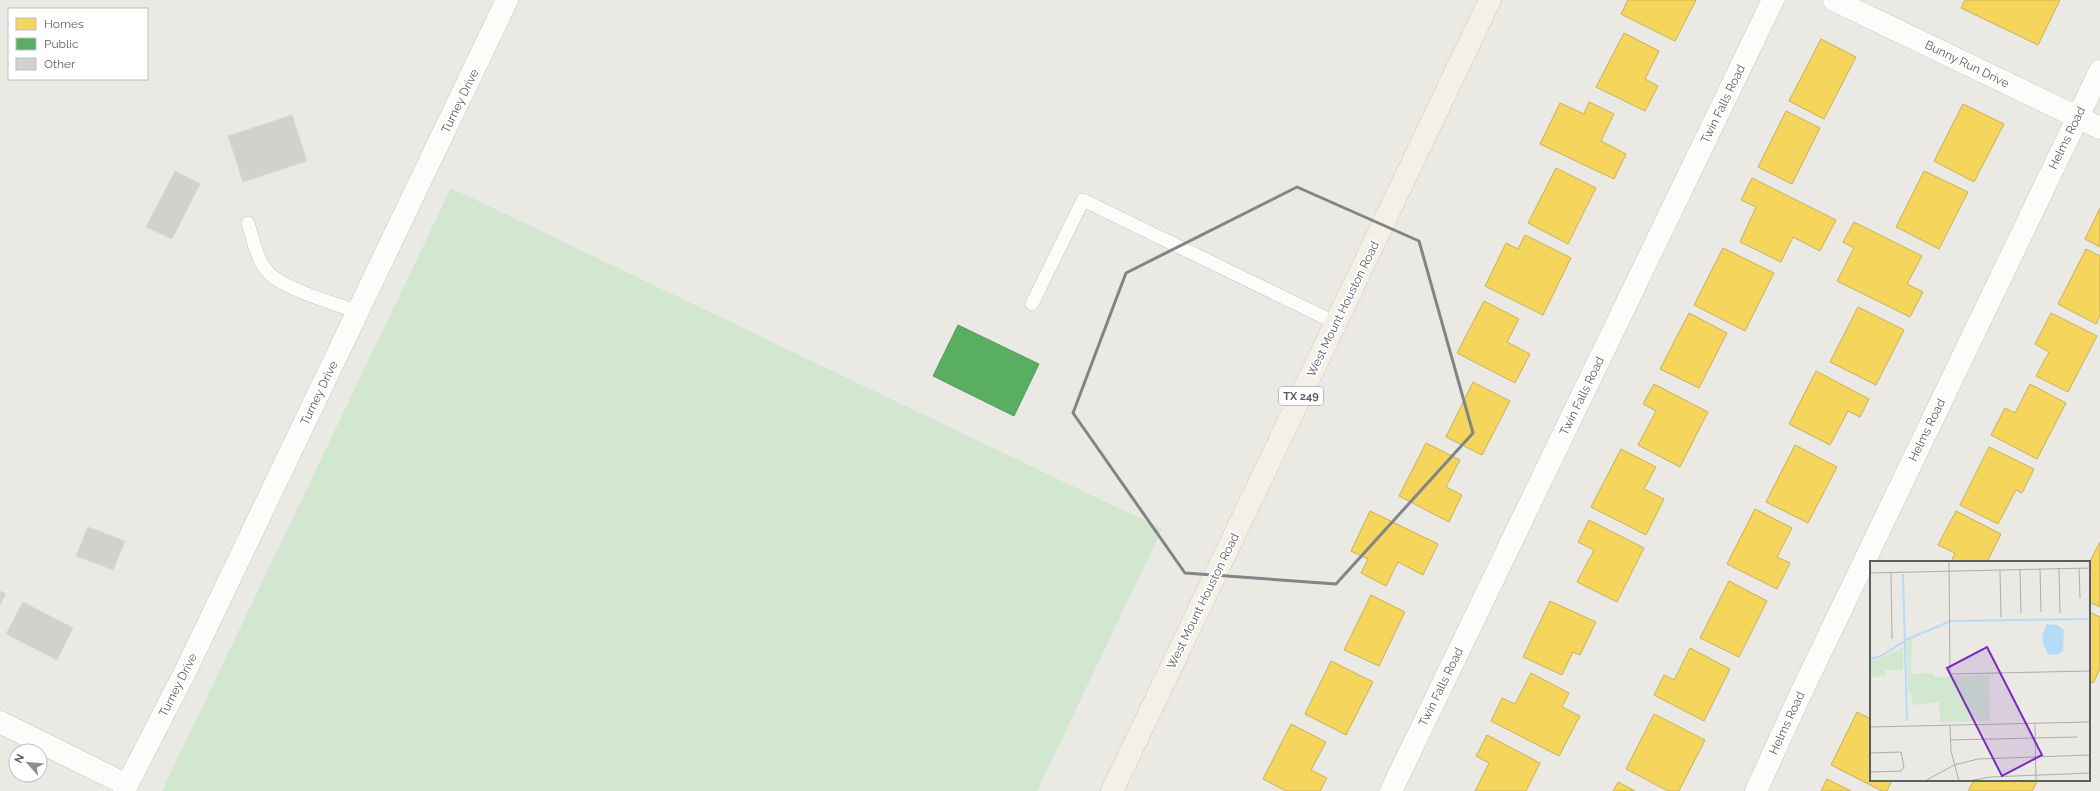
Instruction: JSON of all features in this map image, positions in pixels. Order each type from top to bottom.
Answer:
[{"type":"main road","name":"West Mount Houston Road","points":[[1112,791],[1490,0]]},
{"type":"street","name":"Turney Drive","points":[[0,722],[128,784],[186,670],[507,0]]},
{"type":"street","name":"Twin Falls Road","points":[[1391,791],[1773,0]]},
{"type":"street","name":"Bunny Run Drive","points":[[1834,0],[2100,128]]},
{"type":"street","name":"Helms Road","points":[[1756,791],[1800,695],[2100,71]]},
{"type":"lane","points":[[1032,304],[1083,200],[1336,323]]},
{"type":"lane","points":[[248,223],[257,252],[267,272],[286,285],[358,312]]},
{"type":"highlighted area","points":[[1297,187],[1419,241],[1473,433],[1336,584],[1185,573],[1073,413],[1126,273]]},
{"type":"green space","points":[[451,188],[1162,529],[1037,791],[162,791]]},
{"type":"building: Homes","points":[[1628,0],[1696,0],[1675,41],[1621,14]]},
{"type":"building: Homes","points":[[1965,0],[2060,0],[2038,45],[1961,8]]},
{"type":"building: Homes","points":[[1624,33],[1659,51],[1645,79],[1658,86],[1645,111],[1596,87]]},
{"type":"building: Homes","points":[[1821,39],[1856,57],[1824,119],[1789,101]]},
{"type":"building: Homes","points":[[1589,102],[1614,114],[1601,141],[1626,154],[1614,179],[1540,144],[1560,103],[1584,114]]},
{"type":"building: Homes","points":[[1963,104],[2004,124],[1974,182],[1934,161]]},
{"type":"building: Homes","points":[[1786,111],[1820,128],[1792,184],[1758,167]]},
{"type":"building: Homes","points":[[1556,168],[1596,188],[1568,244],[1528,223]]},
{"type":"building: Homes","points":[[1924,171],[1968,192],[1939,249],[1896,227]]},
{"type":"building: Homes","points":[[1752,178],[1836,220],[1820,251],[1793,237],[1781,262],[1740,242],[1756,207],[1741,200]]},
{"type":"building: Homes","points":[[2100,208],[2100,247],[2085,239]]},
{"type":"building: Homes","points":[[1854,222],[1922,256],[1907,284],[1923,292],[1910,317],[1837,281],[1854,248],[1843,242]]},
{"type":"building: Homes","points":[[1525,235],[1571,258],[1543,315],[1485,286],[1506,243],[1518,249]]},
{"type":"building: Homes","points":[[1723,248],[1774,273],[1745,331],[1694,305]]},
{"type":"building: Homes","points":[[2086,249],[2100,256],[2100,316],[2096,324],[2058,304]]},
{"type":"building: Homes","points":[[1484,301],[1519,319],[1507,342],[1530,354],[1515,383],[1457,353]]},
{"type":"building: Homes","points":[[1858,307],[1904,330],[1876,385],[1830,362]]},
{"type":"building: Homes","points":[[1689,313],[1727,333],[1699,388],[1660,369]]},
{"type":"building: Homes","points":[[2051,313],[2097,336],[2068,392],[2036,376],[2049,352],[2035,344]]},
{"type":"building: Homes","points":[[1816,371],[1869,399],[1860,417],[1848,411],[1830,445],[1789,424]]},
{"type":"building: Homes","points":[[1473,382],[1510,401],[1482,455],[1446,437]]},
{"type":"building: Homes","points":[[1654,384],[1708,412],[1680,467],[1638,445],[1656,411],[1643,404]]},
{"type":"building: Homes","points":[[2030,384],[2066,403],[2037,459],[1991,435],[2005,408],[2015,413]]},
{"type":"building: Homes","points":[[1426,443],[1460,460],[1446,487],[1462,495],[1449,522],[1399,496]]},
{"type":"building: Homes","points":[[1795,445],[1837,467],[1808,523],[1766,502]]},
{"type":"building: Homes","points":[[1989,447],[2034,469],[2022,493],[2016,490],[1998,524],[1960,505]]},
{"type":"building: Homes","points":[[1621,449],[1656,467],[1644,489],[1664,499],[1646,535],[1591,507]]},
{"type":"building: Homes","points":[[1755,509],[1792,528],[1777,557],[1790,563],[1777,589],[1727,564]]},
{"type":"building: Homes","points":[[1370,511],[1438,544],[1423,575],[1398,562],[1386,586],[1361,573],[1368,559],[1351,551]]},
{"type":"building: Homes","points":[[1956,511],[2001,534],[1988,561],[1951,561],[1955,553],[1938,545]]},
{"type":"building: Homes","points":[[1589,520],[1644,548],[1617,602],[1577,582],[1594,550],[1578,542]]},
{"type":"building: Homes","points":[[2100,542],[2100,607],[2090,602],[2090,561]]},
{"type":"building: Homes","points":[[1729,581],[1767,601],[1739,657],[1700,638]]},
{"type":"building: Homes","points":[[1371,595],[1405,612],[1379,666],[1344,650]]},
{"type":"building: Homes","points":[[1550,601],[1596,622],[1580,655],[1573,652],[1562,675],[1523,657]]},
{"type":"building: Homes","points":[[2090,612],[2100,617],[2100,669],[2093,683],[2090,682]]},
{"type":"building: Homes","points":[[1690,648],[1730,669],[1704,721],[1654,695],[1664,675],[1674,680]]},
{"type":"building: Homes","points":[[1331,661],[1373,682],[1346,735],[1305,714]]},
{"type":"building: Homes","points":[[1531,673],[1569,693],[1562,707],[1580,716],[1559,756],[1491,721],[1502,698],[1515,704]]},
{"type":"building: Homes","points":[[1857,712],[1870,718],[1870,781],[1892,781],[1887,791],[1882,791],[1831,765]]},
{"type":"building: Homes","points":[[1654,714],[1705,740],[1679,791],[1668,791],[1626,769]]},
{"type":"building: Homes","points":[[1291,724],[1326,742],[1311,770],[1327,778],[1320,791],[1286,791],[1263,779]]},
{"type":"building: Homes","points":[[1487,735],[1540,763],[1526,791],[1475,791],[1489,763],[1476,756]]},
{"type":"building: Homes","points":[[1827,779],[1851,791],[1821,791]]},
{"type":"building: Homes","points":[[1973,781],[2037,781],[2032,791],[1968,791]]},
{"type":"building: Homes","points":[[1618,782],[1635,791],[1613,791]]},
{"type":"building: Public","points":[[958,325],[1039,364],[1014,416],[933,376]]},
{"type":"building: Other","points":[[292,115],[307,161],[243,182],[228,136]]},
{"type":"building: Other","points":[[175,171],[200,184],[172,239],[146,227]]},
{"type":"building: Other","points":[[88,527],[125,541],[113,570],[76,556]]},
{"type":"building: Other","points":[[0,591],[6,594],[0,605]]},
{"type":"building: Other","points":[[23,602],[73,628],[57,660],[6,634]]}]
